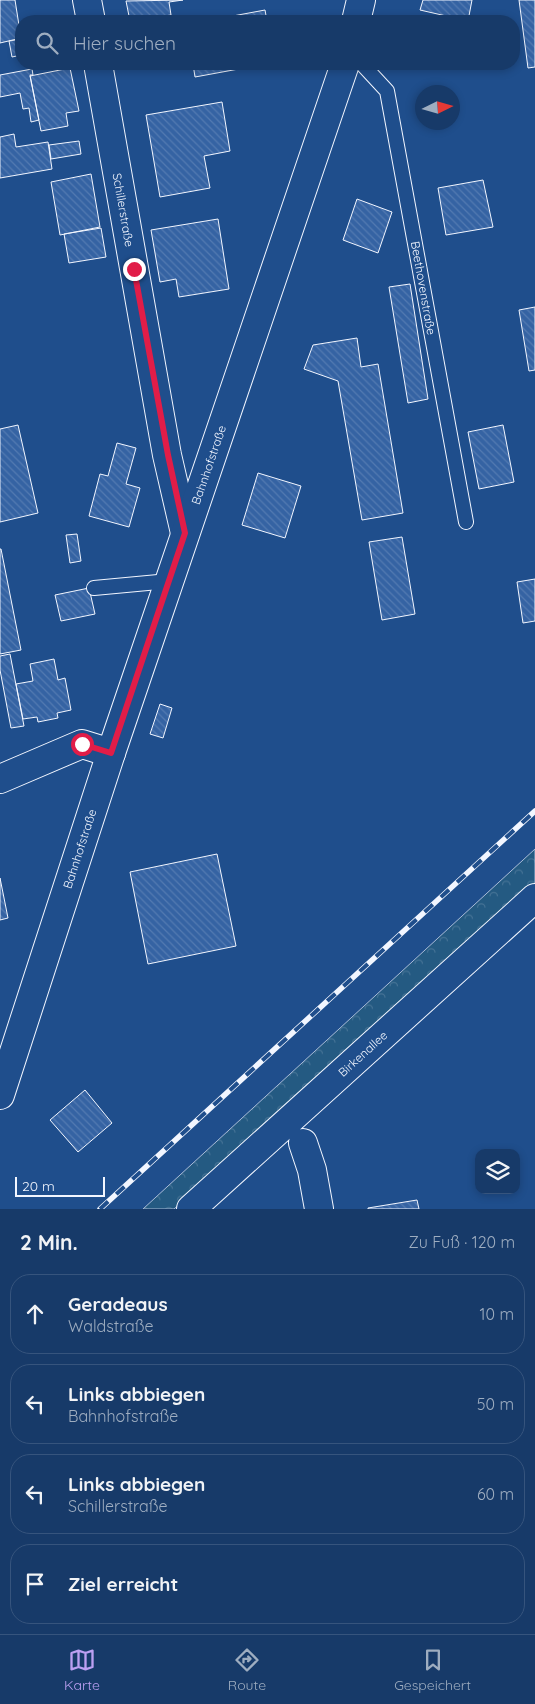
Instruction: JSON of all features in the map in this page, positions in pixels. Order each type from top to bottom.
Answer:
[{"type":"street","points":[[87,0],[90,15]]},
{"type":"street","points":[[357,15],[361,0]]},
{"type":"street","name":"Schillerstraße","points":[[99,70],[168,455],[185,533]]},
{"type":"street","name":"Bahnhofstraße","points":[[0,1094],[111,753],[343,70]]},
{"type":"street","points":[[0,779],[82,744],[111,753]]},
{"type":"street","name":"Birkenallee","points":[[191,1209],[535,898]]},
{"type":"street","points":[[303,1143],[312,1170],[319,1209]]},
{"type":"lane","name":"Beethovenstraße","points":[[368,70],[387,91],[466,522]]},
{"type":"lane","points":[[94,588],[169,581]]},
{"type":"green space","points":[[535,849],[535,891],[488,936],[174,1209],[143,1209]]},
{"type":"building","points":[[0,0],[15,0],[17,15],[15,15],[15,39],[0,43]]},
{"type":"building","points":[[183,0],[169,2],[171,15],[129,15],[126,1]]},
{"type":"building","points":[[423,0],[472,0],[469,15],[442,15],[420,10]]},
{"type":"building","points":[[519,0],[535,0],[535,67],[528,68]]},
{"type":"building","points":[[265,10],[266,15],[238,15]]},
{"type":"building","points":[[15,40],[15,56],[12,57],[9,41]]},
{"type":"building","points":[[32,70],[33,75],[30,75],[39,120],[31,122],[29,108],[23,109],[20,93],[0,97],[0,75]]},
{"type":"building","points":[[60,70],[70,70],[79,111],[66,113],[68,126],[41,131],[30,76]]},
{"type":"building","points":[[194,70],[233,70],[195,77]]},
{"type":"building","points":[[222,102],[230,151],[204,156],[210,188],[160,197],[146,115]]},
{"type":"building","points":[[14,134],[16,147],[48,142],[52,169],[0,178],[0,137]]},
{"type":"building","points":[[79,141],[81,154],[51,159],[49,145]]},
{"type":"building","points":[[91,174],[100,227],[60,235],[51,182]]},
{"type":"building","points":[[483,180],[493,227],[446,235],[438,188]]},
{"type":"building","points":[[357,199],[392,212],[378,253],[343,240]]},
{"type":"building","points":[[218,219],[229,289],[179,297],[176,279],[160,282],[151,230]]},
{"type":"building","points":[[101,228],[106,257],[69,263],[64,234]]},
{"type":"building","points":[[410,284],[428,399],[408,403],[389,287]]},
{"type":"building","points":[[535,307],[535,370],[529,371],[519,310]]},
{"type":"building","points":[[357,338],[361,367],[378,364],[403,513],[362,520],[338,381],[304,369],[313,345]]},
{"type":"building","points":[[18,425],[38,513],[0,522],[0,429]]},
{"type":"building","points":[[503,425],[514,482],[479,489],[468,432]]},
{"type":"building","points":[[117,443],[136,448],[126,484],[140,488],[129,527],[89,516],[100,474],[108,476]]},
{"type":"building","points":[[258,473],[301,486],[285,538],[242,525]]},
{"type":"building","points":[[77,534],[81,561],[70,563],[66,535]]},
{"type":"building","points":[[402,537],[415,614],[382,620],[369,542]]},
{"type":"building","points":[[0,549],[21,650],[0,654]]},
{"type":"building","points":[[535,579],[535,621],[523,623],[517,582]]},
{"type":"building","points":[[89,588],[95,614],[61,621],[55,595]]},
{"type":"building","points":[[10,654],[24,726],[11,728],[0,670],[0,656]]},
{"type":"building","points":[[54,659],[58,680],[65,678],[71,710],[57,713],[58,718],[38,722],[37,717],[23,719],[16,684],[33,681],[30,664]]},
{"type":"building","points":[[160,704],[172,708],[163,738],[150,734]]},
{"type":"building","points":[[217,854],[236,946],[148,964],[130,872]]},
{"type":"building","points":[[0,878],[8,918],[0,920]]},
{"type":"building","points":[[85,1090],[112,1123],[78,1152],[50,1120]]},
{"type":"building","points":[[417,1200],[419,1209],[368,1209],[368,1208]]},
{"type":"railway","points":[[100,1209],[535,811]]},
{"type":"route","points":[[82,744],[111,753],[185,533],[168,455],[134,269]]}]
